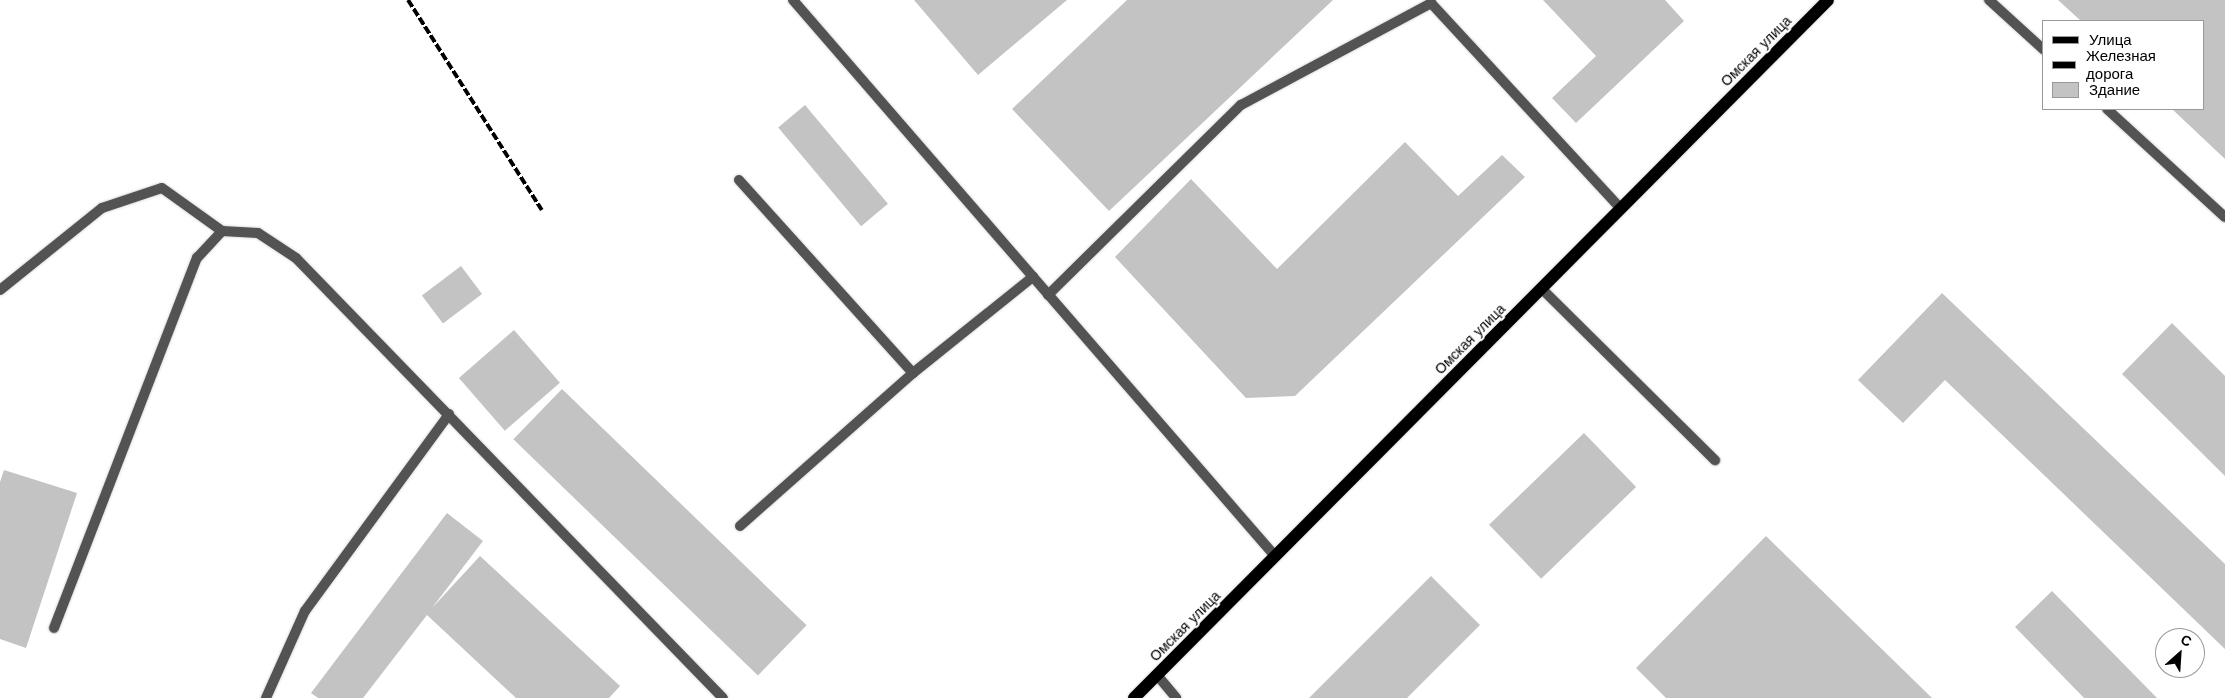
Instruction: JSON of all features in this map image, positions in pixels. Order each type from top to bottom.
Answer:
[{"type":"main road","name":"Омская улица","points":[[1134,698],[1828,0]]},
{"type":"lane","points":[[793,0],[1275,556]]},
{"type":"lane","points":[[1989,0],[2042,48]]},
{"type":"lane","points":[[1048,295],[1241,105],[1431,3],[1621,209]]},
{"type":"lane","points":[[2108,110],[2225,217]]},
{"type":"lane","points":[[739,180],[913,373]]},
{"type":"lane","points":[[0,290],[102,208],[162,188],[222,231],[258,233],[296,258],[723,698]]},
{"type":"lane","points":[[54,628],[197,258],[222,231]]},
{"type":"lane","points":[[740,526],[913,373],[1033,277]]},
{"type":"lane","points":[[1542,288],[1715,460]]},
{"type":"lane","points":[[266,698],[305,611],[449,414]]},
{"type":"lane","points":[[1157,675],[1176,698]]},
{"type":"building","points":[[914,0],[1067,0],[978,75]]},
{"type":"building","points":[[1127,0],[1333,0],[1109,211],[1012,109]]},
{"type":"building","points":[[1543,0],[1665,0],[1684,21],[1576,123],[1552,98],[1596,56]]},
{"type":"building","points":[[2058,0],[2225,0],[2225,159],[2173,110],[2205,110],[2205,20],[2080,20]]},
{"type":"building","points":[[805,105],[888,204],[861,226],[778,127]]},
{"type":"building","points":[[1405,142],[1458,196],[1502,155],[1525,177],[1295,396],[1246,398],[1115,257],[1191,179],[1277,269]]},
{"type":"building","points":[[461,266],[482,294],[443,323],[422,295]]},
{"type":"building","points":[[1942,293],[2225,564],[2225,649],[1945,380],[1903,423],[1858,380]]},
{"type":"building","points":[[2172,323],[2225,376],[2225,476],[2122,374]]},
{"type":"building","points":[[514,330],[560,383],[505,431],[459,378]]},
{"type":"building","points":[[562,389],[807,625],[758,676],[513,439]]},
{"type":"building","points":[[1584,433],[1636,487],[1541,579],[1489,525]]},
{"type":"building","points":[[4,470],[77,493],[26,648],[0,639],[0,482]]},
{"type":"building","points":[[447,513],[483,541],[432,608],[480,556],[620,686],[609,698],[516,698],[427,615],[363,698],[318,698],[311,693]]},
{"type":"building","points":[[1766,536],[1932,698],[1666,698],[1636,668]]},
{"type":"building","points":[[1431,576],[1480,625],[1407,698],[1309,698]]},
{"type":"building","points":[[2052,591],[2157,698],[2084,698],[2015,627]]},
{"type":"railway","points":[[408,0],[542,210]]}]
